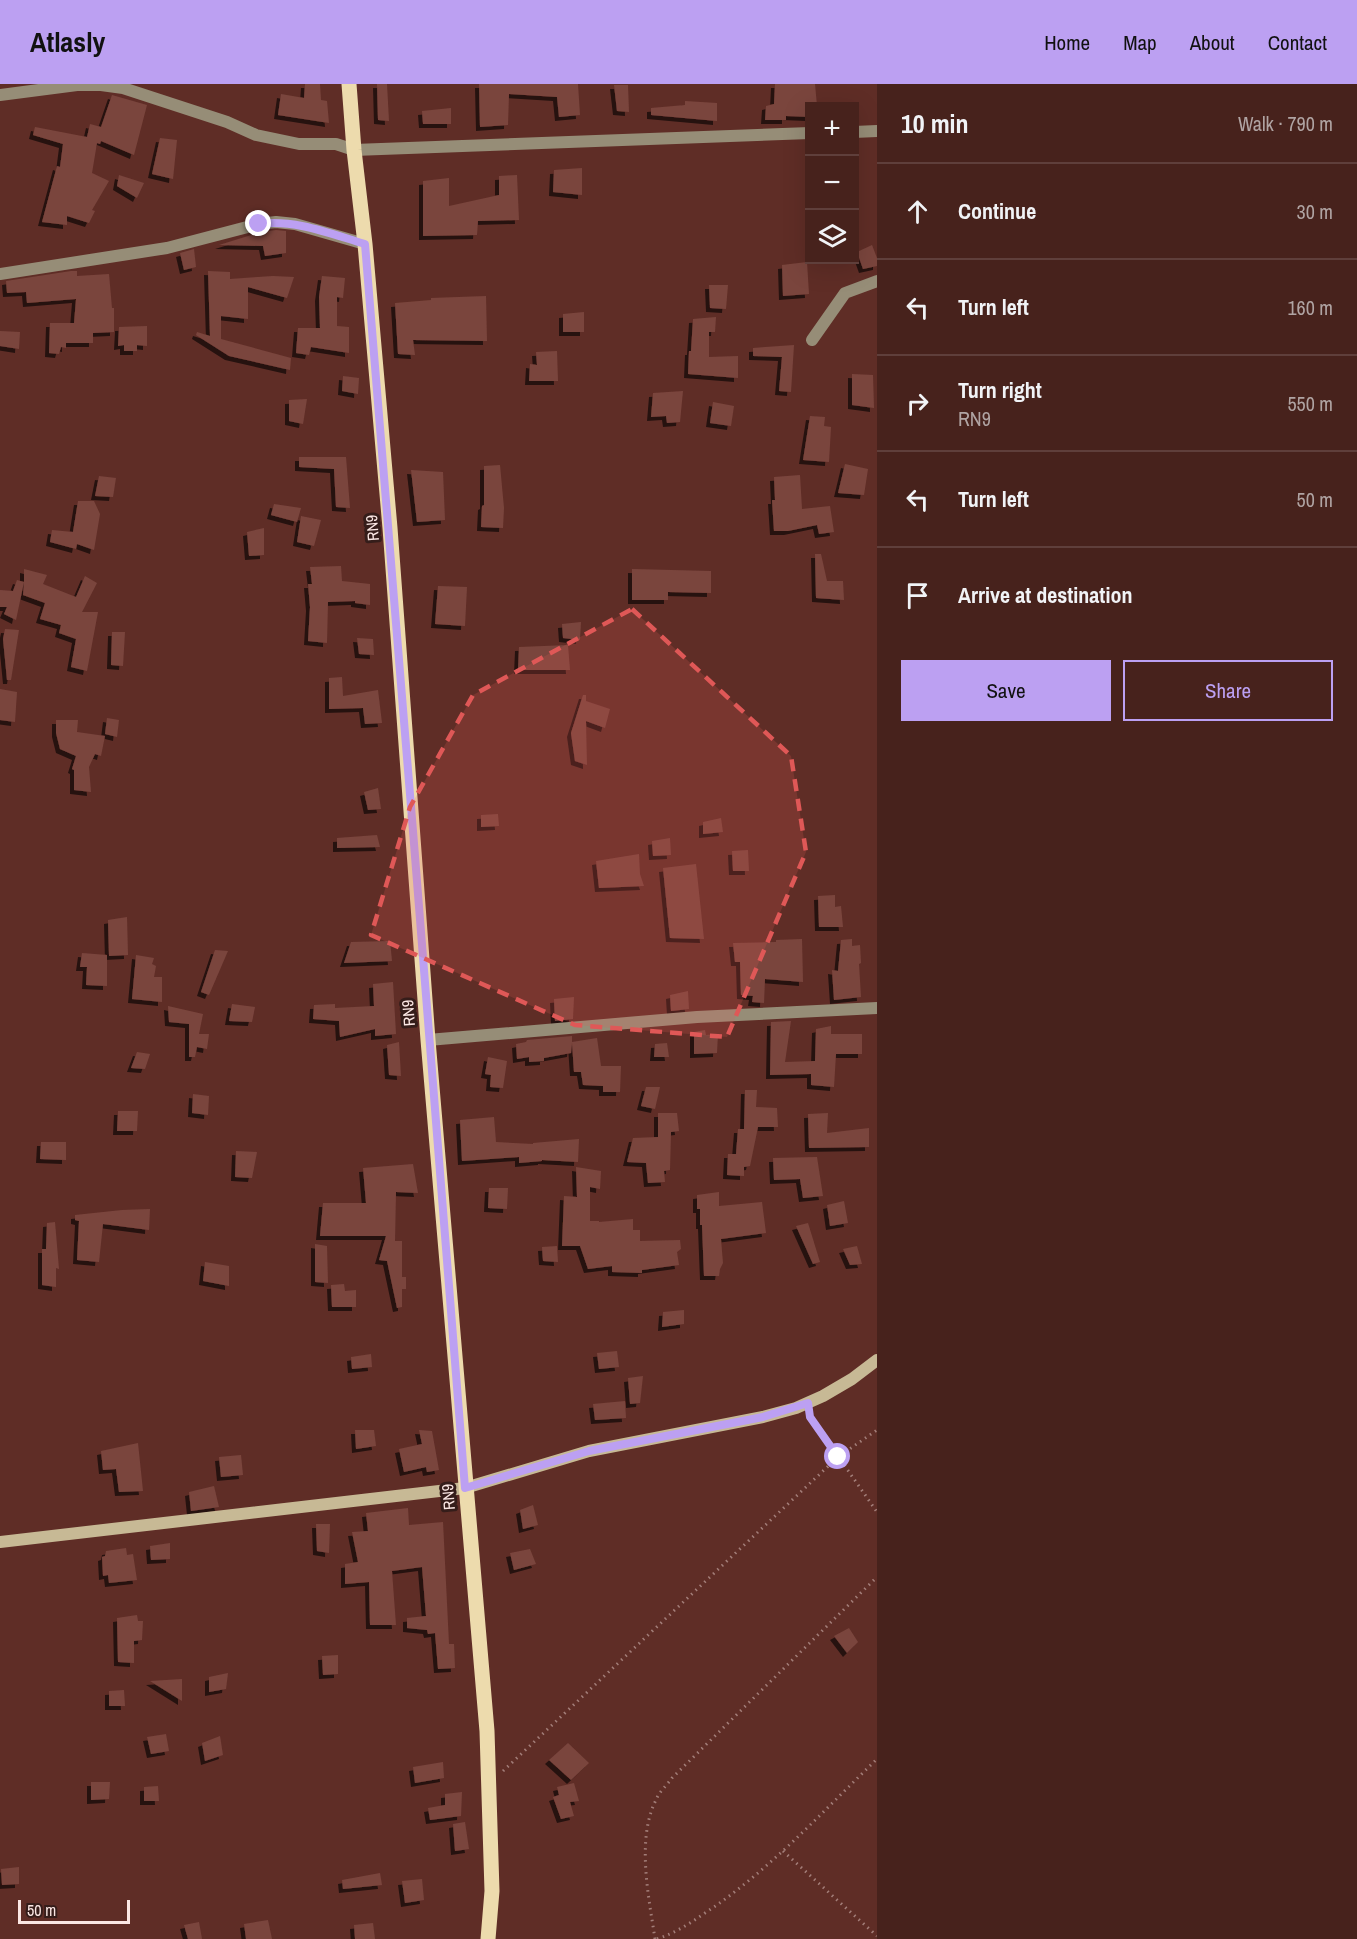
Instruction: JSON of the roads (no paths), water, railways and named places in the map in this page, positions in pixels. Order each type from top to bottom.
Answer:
[{"type":"main road","name":"RN9","points":[[349,84],[390,528],[428,1040],[487,1731],[492,1891],[488,1939]]},
{"type":"street","points":[[0,95],[77,85],[123,88],[227,122],[256,135],[299,144],[336,144],[354,150],[805,133]]},
{"type":"street","points":[[859,132],[877,131]]},
{"type":"street","points":[[0,274],[167,248],[259,224],[276,222],[295,224],[365,244]]},
{"type":"street","points":[[812,340],[845,293],[877,281]]},
{"type":"street","points":[[428,1040],[697,1017],[877,1008]]},
{"type":"street","points":[[0,1542],[465,1488],[589,1451],[763,1417],[808,1403],[852,1378],[877,1360]]}]
